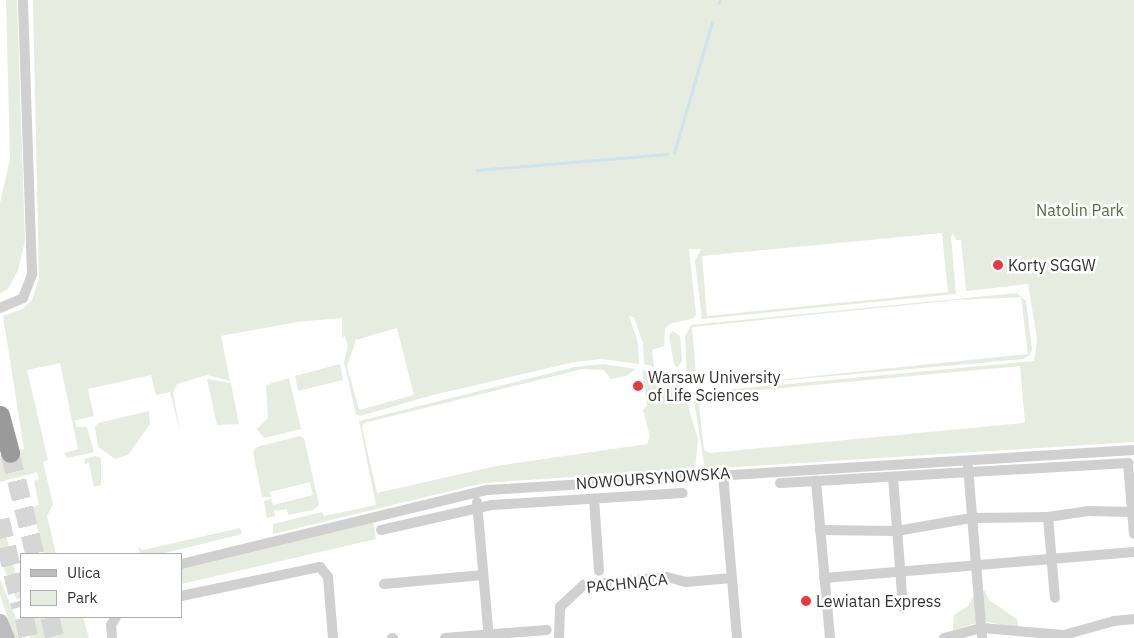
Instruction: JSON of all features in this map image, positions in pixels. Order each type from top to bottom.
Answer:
[{"type":"highway","points":[[0,415],[10,453]]},
{"type":"main road","points":[[0,621],[7,638]]},
{"type":"street","points":[[0,308],[22,298],[32,274],[23,0]]},
{"type":"street","name":"NOWOURSYNOWSKA","points":[[182,564],[475,492],[723,474],[1134,450]]},
{"type":"street","points":[[967,460],[982,633]]},
{"type":"street","points":[[780,483],[1131,463],[1134,534]]},
{"type":"street","points":[[723,474],[737,638]]},
{"type":"street","points":[[893,477],[903,608]]},
{"type":"street","points":[[816,481],[830,638]]},
{"type":"street","points":[[475,492],[488,636]]},
{"type":"street","points":[[381,530],[477,507],[683,493]]},
{"type":"street","points":[[594,499],[599,571]]},
{"type":"street","points":[[820,530],[897,531],[971,518],[1048,517],[1088,511],[1132,512]]},
{"type":"street","points":[[1048,517],[1055,598]]},
{"type":"street","points":[[824,578],[1134,552]]},
{"type":"street","points":[[182,596],[320,567],[328,577],[333,638]]},
{"type":"street","points":[[384,584],[483,575]]},
{"type":"street","name":"PACHNĄCA","points":[[559,638],[560,607],[584,585],[666,577],[686,582],[732,578]]},
{"type":"street","points":[[112,638],[112,625],[116,618]]},
{"type":"street","points":[[944,638],[982,633],[1049,636],[1134,619]]},
{"type":"street","points":[[445,638],[547,630]]},
{"type":"green space","points":[[6,0],[17,0],[25,241],[18,270],[8,289],[0,294],[0,203],[10,159]]},
{"type":"green space","name":"Natolin Park","points":[[33,0],[1134,0],[1134,442],[705,469],[694,401],[700,393],[698,397],[704,450],[710,453],[1025,422],[1020,366],[704,395],[702,392],[1034,361],[1037,339],[1028,284],[966,291],[961,240],[956,240],[953,233],[951,237],[956,294],[702,319],[695,261],[701,249],[689,249],[696,315],[692,319],[672,323],[665,328],[664,346],[652,350],[654,367],[644,364],[643,344],[634,317],[629,316],[638,343],[639,364],[602,359],[574,362],[429,396],[360,416],[356,414],[344,362],[348,346],[345,336],[342,337],[342,318],[297,322],[221,336],[230,381],[207,375],[177,384],[173,393],[180,432],[170,392],[156,395],[151,375],[88,389],[94,416],[74,421],[77,427],[87,427],[94,452],[67,458],[64,453],[78,449],[60,363],[27,370],[48,460],[43,462],[53,504],[47,516],[56,553],[44,553],[32,507],[39,505],[34,481],[39,479],[37,472],[0,482],[0,455],[24,449],[3,316],[22,309],[32,300],[39,279]],"holes":[[[942,233],[948,292],[707,316],[702,256]],[[397,328],[414,395],[359,410],[347,366],[356,340]]]},
{"type":"green space","points":[[1017,293],[1026,301],[1032,349],[1030,355],[1023,359],[699,388],[1028,354],[1021,297],[957,300],[692,327],[697,387],[687,381],[685,336],[691,325]]},
{"type":"green space","points":[[672,331],[680,336],[682,361],[677,368],[674,364],[669,336]]},
{"type":"green space","points":[[340,364],[343,380],[298,391],[295,376]]},
{"type":"green space","points":[[603,364],[636,369],[626,376],[611,379],[604,370],[583,369],[364,423],[362,428],[377,493],[496,466],[647,444],[650,437],[643,410],[647,406],[642,370],[668,375],[683,388],[698,440],[695,469],[483,483],[273,534],[273,524],[322,512],[324,516],[376,505],[359,421],[575,367]]},
{"type":"green space","points":[[289,378],[301,429],[264,438],[257,429],[268,418],[266,385]]},
{"type":"green space","points":[[207,379],[231,383],[239,424],[217,425]]},
{"type":"green space","points":[[149,411],[150,424],[129,454],[115,459],[98,447],[95,427],[98,423]]},
{"type":"green space","points":[[300,436],[304,438],[319,505],[313,510],[288,515],[287,509],[274,511],[275,516],[267,518],[264,501],[271,499],[273,505],[313,495],[310,482],[270,492],[271,497],[262,497],[253,452],[257,447]]},
{"type":"green space","points":[[96,456],[101,458],[101,485],[94,487],[89,463],[85,464],[84,459]]},
{"type":"green space","points":[[373,520],[376,539],[182,584],[182,568]]},
{"type":"green space","points":[[3,522],[17,580],[20,579],[20,598],[17,600],[0,559],[0,523]]},
{"type":"green space","points":[[240,528],[242,534],[165,553],[140,553],[138,547],[143,550]]},
{"type":"green space","points":[[0,579],[22,638],[14,638],[0,594]]},
{"type":"green space","points":[[985,591],[989,600],[1017,619],[1019,629],[984,621],[953,630],[954,615],[968,606],[975,593]]},
{"type":"green space","points":[[23,618],[83,618],[89,638],[30,638]]},
{"type":"waterway","points":[[674,153],[712,22]]},
{"type":"waterway","points":[[477,170],[667,154]]},
{"type":"tunnel","points":[[10,453],[35,553]]},
{"type":"tunnel","points":[[0,519],[20,603]]},
{"type":"tunnel","points":[[24,618],[29,638]]},
{"type":"tunnel","points":[[50,618],[55,638]]},
{"type":"place","name":"Korty SGGW","points":[[998,265]]},
{"type":"place","name":"Warsaw University of Life Sciences","points":[[638,386]]},
{"type":"place","name":"Lewiatan Express","points":[[806,601]]}]
